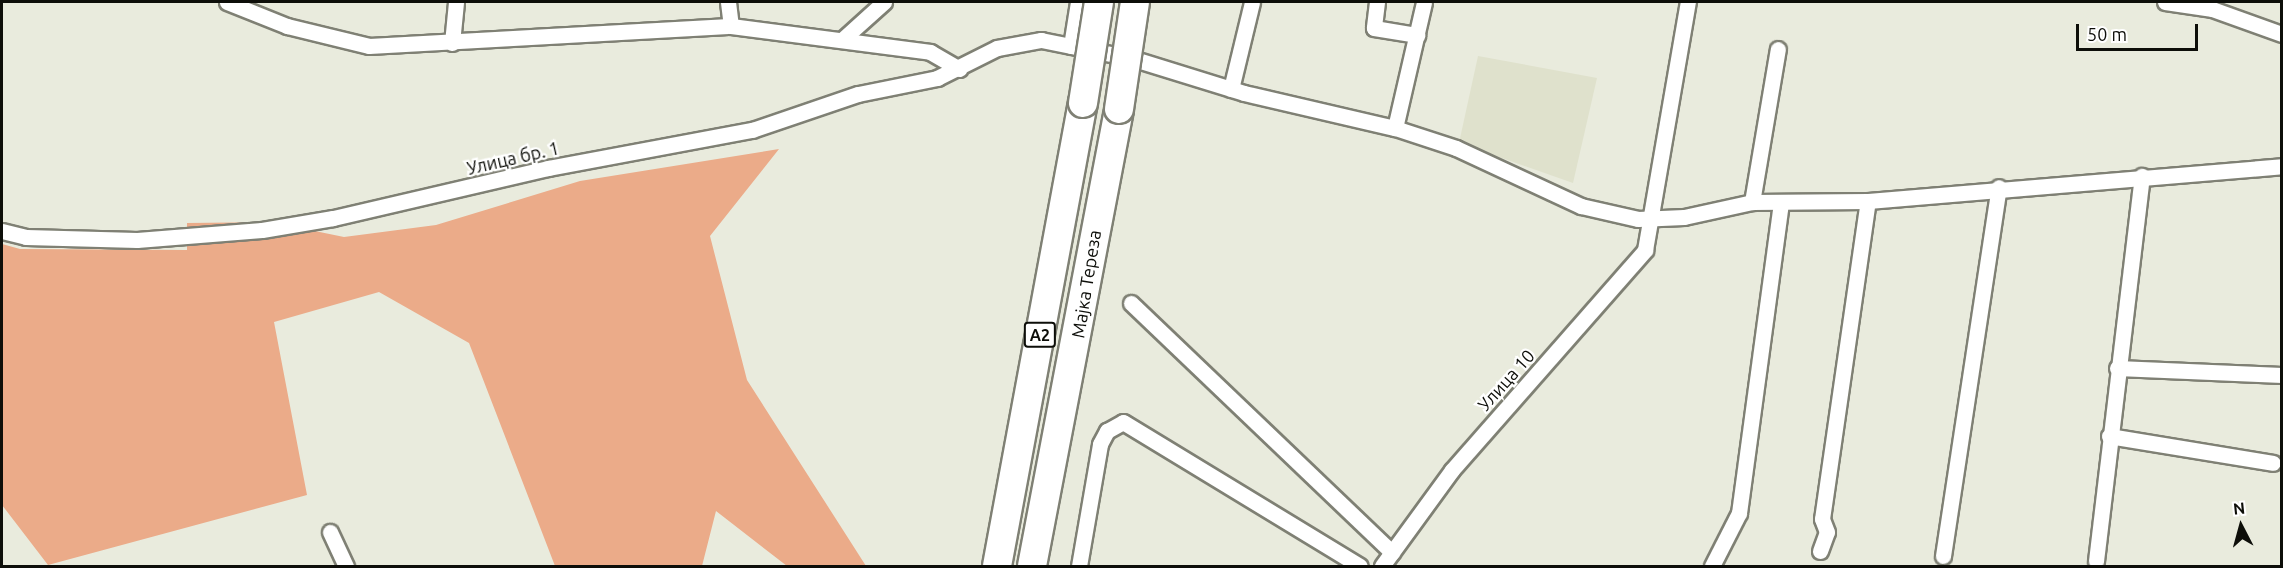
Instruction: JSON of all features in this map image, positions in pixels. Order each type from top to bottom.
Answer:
[{"type":"highway","name":"Мајка Тереза","points":[[997,567],[1083,103],[1099,2]]},
{"type":"highway","name":"Мајка Тереза","points":[[1032,567],[1119,109],[1136,2]]},
{"type":"street","points":[[227,2],[287,26],[369,46],[731,26],[930,52],[959,69]]},
{"type":"street","points":[[452,43],[456,2]]},
{"type":"street","points":[[728,2],[731,26]]},
{"type":"street","points":[[844,39],[884,2]]},
{"type":"street","points":[[1078,2],[1071,46],[1231,89],[1395,128],[1456,148],[1581,206],[1654,219],[1752,202],[1780,204],[1868,201],[1999,187],[2282,166]]},
{"type":"street","points":[[1231,89],[1252,2]]},
{"type":"street","points":[[1377,2],[1374,28],[1417,35]]},
{"type":"street","points":[[1395,128],[1424,2]]},
{"type":"street","name":"Улица 10","points":[[1382,567],[1452,470],[1641,258],[1654,219],[1688,2]]},
{"type":"street","points":[[2165,2],[2212,9],[2282,34]]},
{"type":"street","name":"Улица бр. 1","points":[[2,231],[26,237],[137,240],[272,229],[752,130],[858,94],[959,69],[1020,41],[1071,46]]},
{"type":"street","points":[[1752,202],[1778,49]]},
{"type":"street","points":[[2096,561],[2117,368],[2142,176]]},
{"type":"street","points":[[1943,556],[1999,187]]},
{"type":"street","points":[[1820,551],[1827,532],[1822,519],[1868,201]]},
{"type":"street","points":[[1712,567],[1739,513],[1780,204]]},
{"type":"street","points":[[1131,303],[1392,552]]},
{"type":"street","points":[[2117,368],[2282,375]]},
{"type":"street","points":[[1079,567],[1100,444],[1107,431],[1123,422],[1360,567]]},
{"type":"street","points":[[2109,436],[2273,463]]},
{"type":"street","points":[[330,532],[346,567]]},
{"type":"shaded area","points":[[1478,56],[1597,78],[1573,183],[1459,143]]},
{"type":"shaded area","points":[[779,149],[710,236],[747,380],[866,566],[787,566],[716,511],[702,566],[555,566],[469,343],[379,292],[274,322],[307,495],[48,565],[2,505],[2,244],[20,249],[187,250],[187,223],[271,222],[344,237],[436,225],[580,181]]}]
